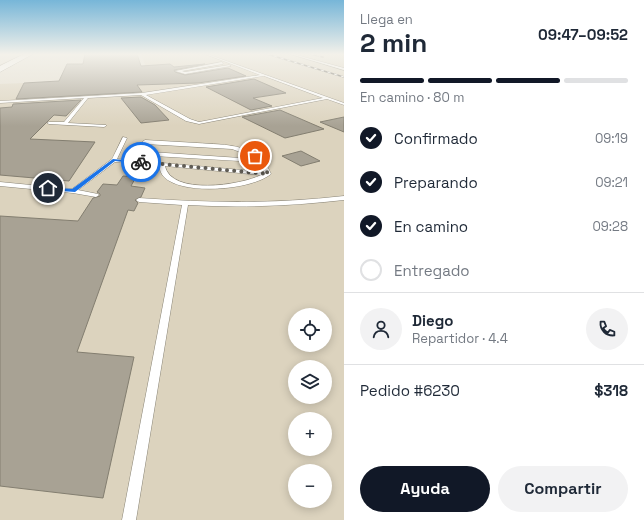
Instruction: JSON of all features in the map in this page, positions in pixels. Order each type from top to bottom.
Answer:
[{"type":"lane","points":[[0,102],[142,94],[245,78]]},
{"type":"lane","points":[[275,78],[344,104]]},
{"type":"lane","points":[[142,94],[188,120],[198,123],[328,98]]},
{"type":"lane","points":[[65,124],[87,98]]},
{"type":"lane","points":[[49,123],[104,126]]},
{"type":"lane","points":[[73,191],[114,160],[125,138]]},
{"type":"lane","points":[[145,142],[233,147],[244,150],[262,161],[268,174]]},
{"type":"lane","points":[[136,153],[262,161]]},
{"type":"lane","points":[[114,160],[268,174]]},
{"type":"lane","points":[[162,165],[166,176],[176,183],[187,185],[215,187],[243,184],[262,178],[268,174]]},
{"type":"lane","points":[[0,184],[96,194]]},
{"type":"lane","points":[[139,200],[185,204],[256,206],[344,199]]},
{"type":"lane","points":[[129,520],[185,204]]},
{"type":"shaded area","points":[[143,78],[344,78],[344,520],[0,520],[0,84]]},
{"type":"building","points":[[60,78],[230,78],[198,83],[137,85],[142,92],[16,99],[24,83],[59,81]]},
{"type":"building","points":[[254,79],[286,93],[253,98],[272,106],[251,110],[206,87]]},
{"type":"building","points":[[141,97],[155,105],[169,120],[141,123],[121,98]]},
{"type":"building","points":[[81,100],[66,116],[54,115],[30,139],[95,142],[69,181],[0,175],[0,108],[12,107],[13,104]]},
{"type":"building","points":[[280,110],[324,129],[285,138],[242,117]]},
{"type":"building","points":[[344,117],[344,132],[320,122]]},
{"type":"building","points":[[301,151],[320,161],[301,166],[282,156]]},
{"type":"building","points":[[123,176],[136,177],[131,186],[145,188],[141,197],[135,200],[138,203],[134,211],[128,210],[77,352],[134,357],[103,498],[0,486],[0,216],[78,221],[93,198],[100,196],[97,192],[103,184],[117,185]]},
{"type":"way so far","points":[[141,162],[268,174],[262,161],[255,156]]},
{"type":"route","points":[[48,188],[73,191],[114,160],[141,162]]}]
